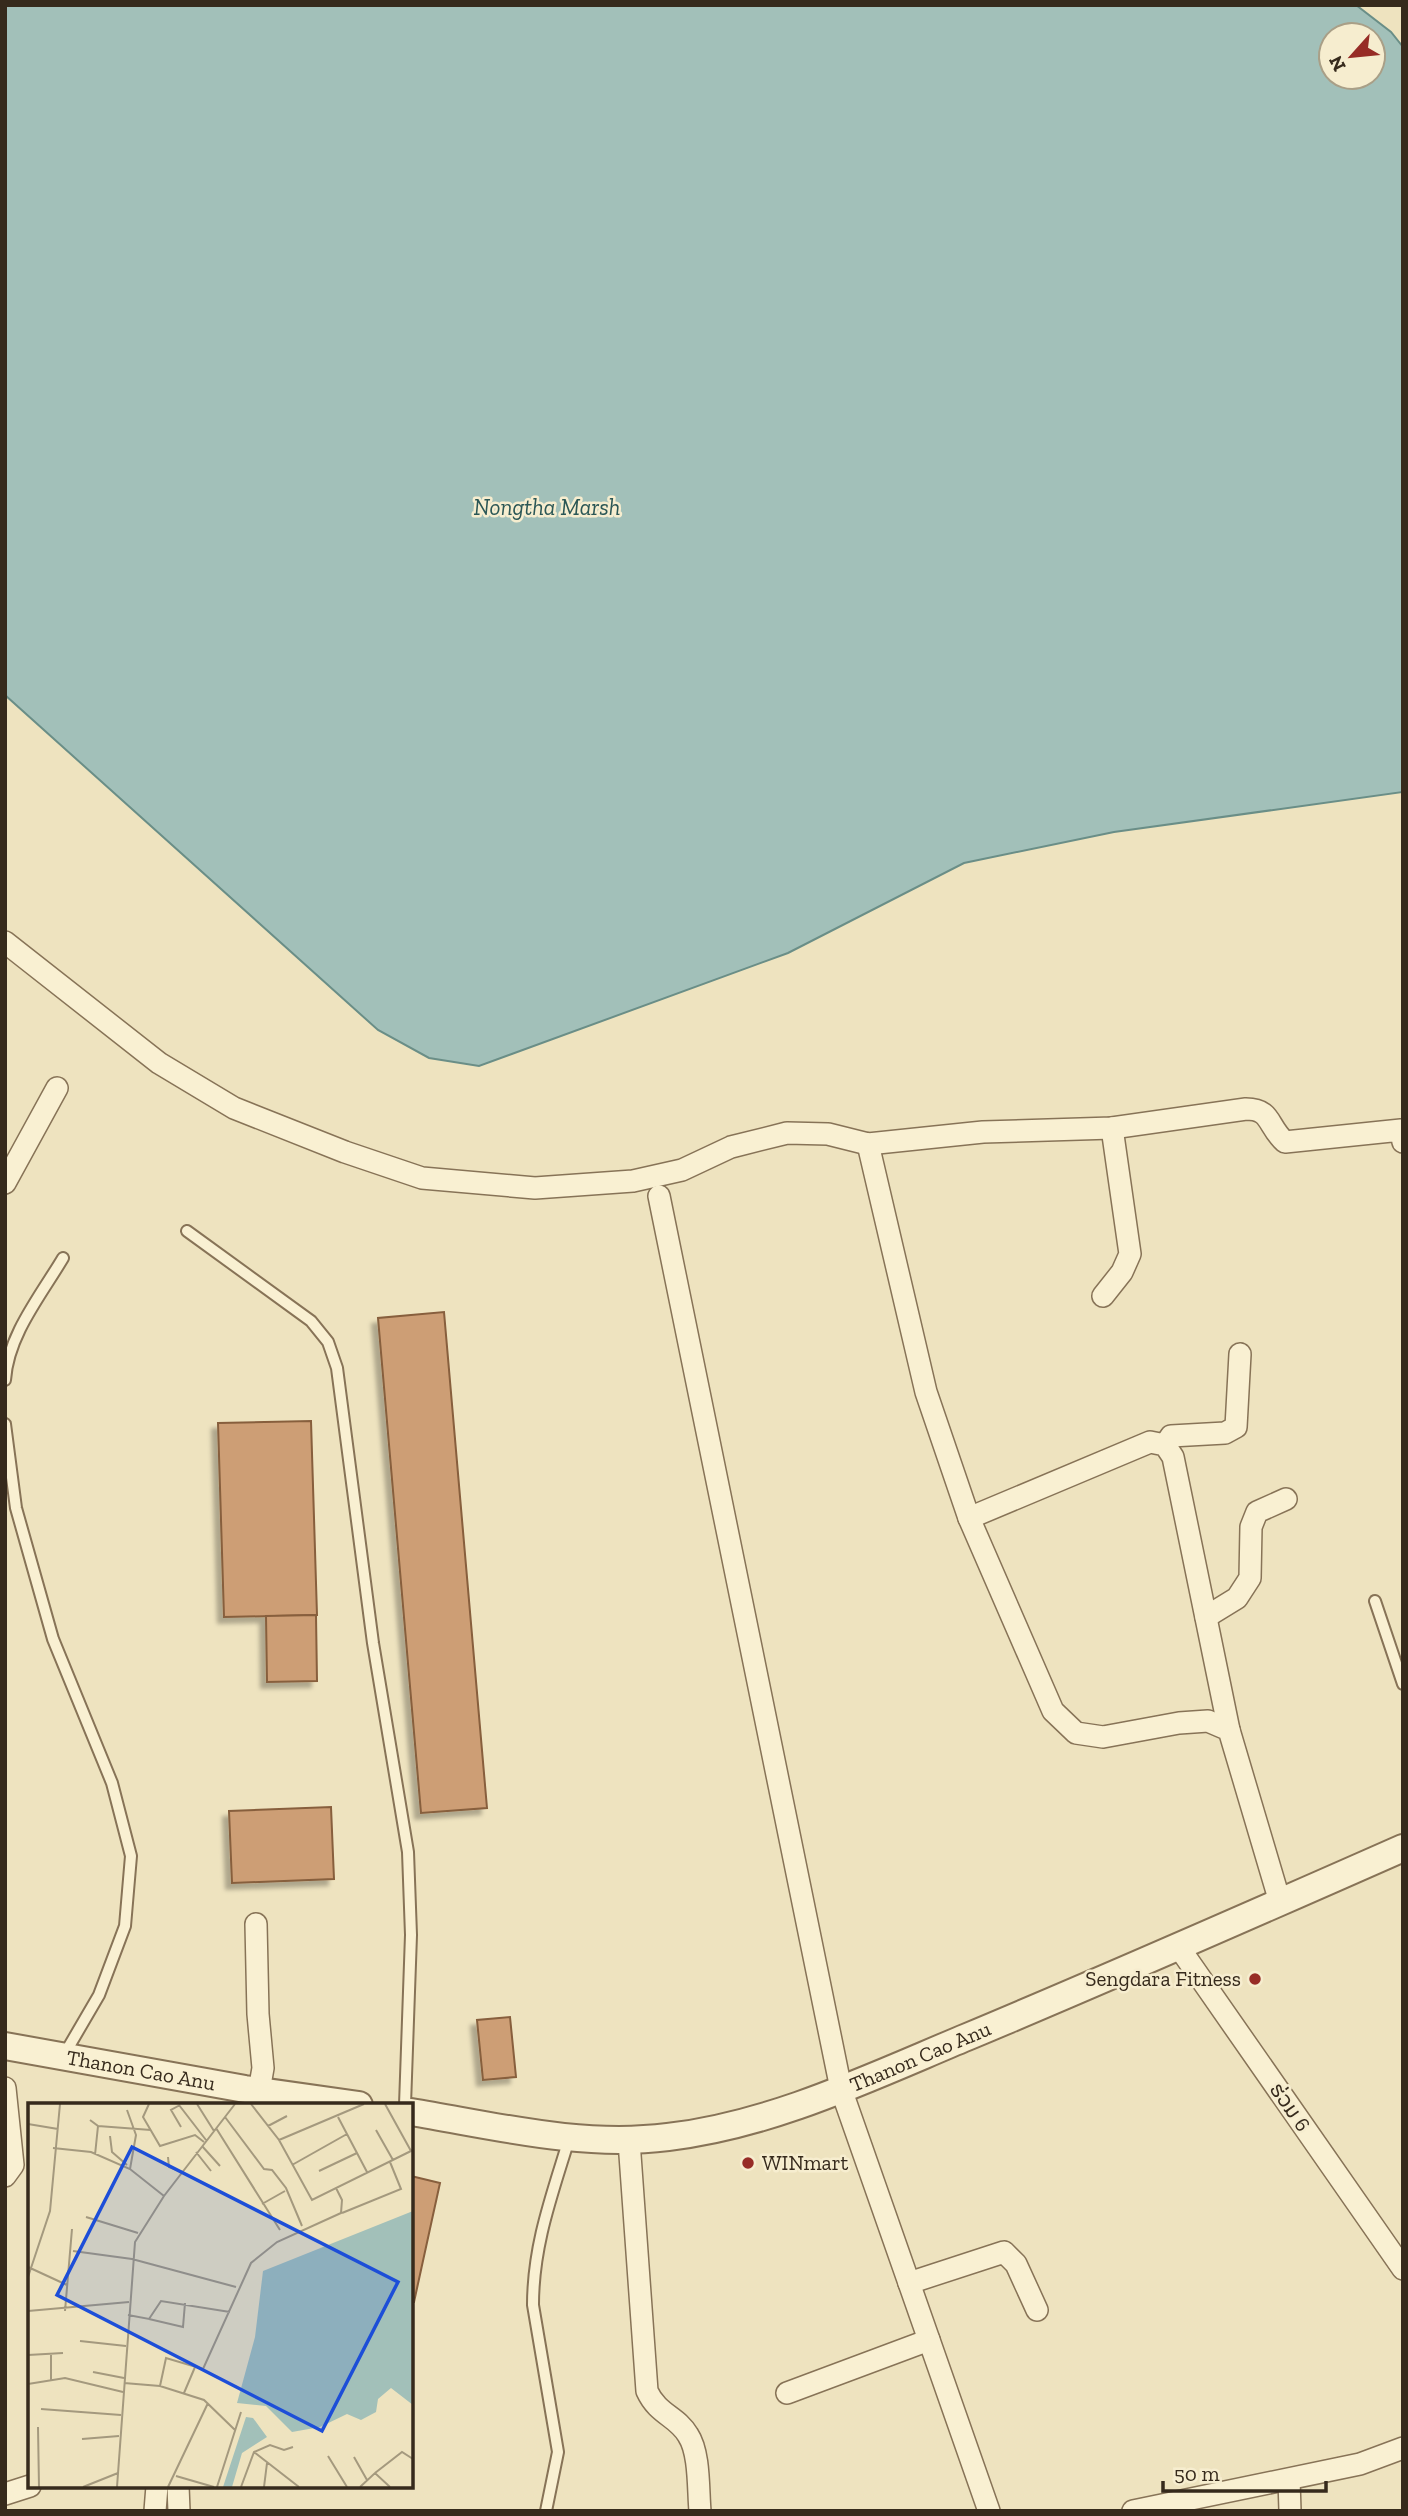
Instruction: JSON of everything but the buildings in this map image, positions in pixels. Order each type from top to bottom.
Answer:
[{"type":"street","points":[[5,942],[159,1063],[234,1108],[345,1152],[422,1178],[535,1188],[633,1181],[682,1170],[731,1147],[787,1133],[828,1134],[868,1144],[983,1132],[1112,1128],[1258,1109],[1264,1113],[1284,1142],[1401,1130],[1403,1142]]},
{"type":"street","points":[[5,1183],[57,1088]]},
{"type":"street","points":[[1103,1296],[1122,1272],[1130,1254],[1112,1128]]},
{"type":"street","points":[[868,1144],[926,1392],[970,1518],[1053,1711],[1076,1733],[1103,1737],[1179,1723],[1208,1721],[1229,1730]]},
{"type":"street","points":[[659,1196],[841,2089],[989,2511]]},
{"type":"street","points":[[1165,1445],[1171,1436],[1225,1433],[1236,1427],[1240,1354]]},
{"type":"street","points":[[970,1518],[1150,1442],[1165,1445],[1173,1457],[1229,1730],[1280,1902]]},
{"type":"street","points":[[1206,1617],[1237,1598],[1250,1578],[1251,1527],[1257,1512],[1286,1499]]},
{"type":"street","name":"Thanon Cao Anu","points":[[413,2112],[569,2139],[629,2141],[706,2131],[758,2118],[841,2089],[1403,1848]]},
{"type":"street","points":[[248,2095],[263,2068],[258,2014],[256,1924]]},
{"type":"street","name":"ຮ່ວມ 6","points":[[1178,1946],[1403,2269]]},
{"type":"street","name":"Thanon Cao Anu","points":[[5,2046],[64,2054],[248,2095],[337,2103]]},
{"type":"street","points":[[5,2088],[13,2165],[5,2176]]},
{"type":"street","points":[[629,2141],[648,2391],[654,2405],[689,2435],[696,2460],[700,2511]]},
{"type":"street","points":[[909,2283],[1004,2252],[1016,2264],[1037,2310]]},
{"type":"street","points":[[787,2393],[929,2340]]},
{"type":"street","points":[[1133,2511],[1360,2464],[1403,2448]]},
{"type":"street","points":[[1289,2480],[1290,2511]]},
{"type":"street","points":[[5,2494],[28,2487]]},
{"type":"street","points":[[155,2511],[157,2488]]},
{"type":"street","points":[[178,2488],[179,2511]]},
{"type":"lane","points":[[187,1231],[311,1321],[328,1342],[337,1368],[373,1643],[408,1852],[411,1936],[405,2103]]},
{"type":"lane","points":[[5,1380],[6,1369],[19,1332],[63,1258]]},
{"type":"lane","points":[[5,1424],[16,1508],[50,1626],[112,1783],[131,1856],[125,1926],[99,1995],[64,2054]]},
{"type":"lane","points":[[1375,1601],[1403,1684]]},
{"type":"lane","points":[[546,2511],[558,2452],[533,2305],[533,2288],[538,2240],[569,2139]]},
{"type":"water","name":"Nongtha Marsh","points":[[5,5],[1356,5],[1377,21],[1317,21],[1317,91],[1387,91],[1387,29],[1391,32],[1403,47],[1403,792],[1114,832],[964,863],[788,953],[479,1066],[429,1058],[378,1030],[5,695]]},
{"type":"place","name":"Sengdara Fitness","points":[[1255,1979]]},
{"type":"place","name":"WINmart","points":[[748,2163]]}]
